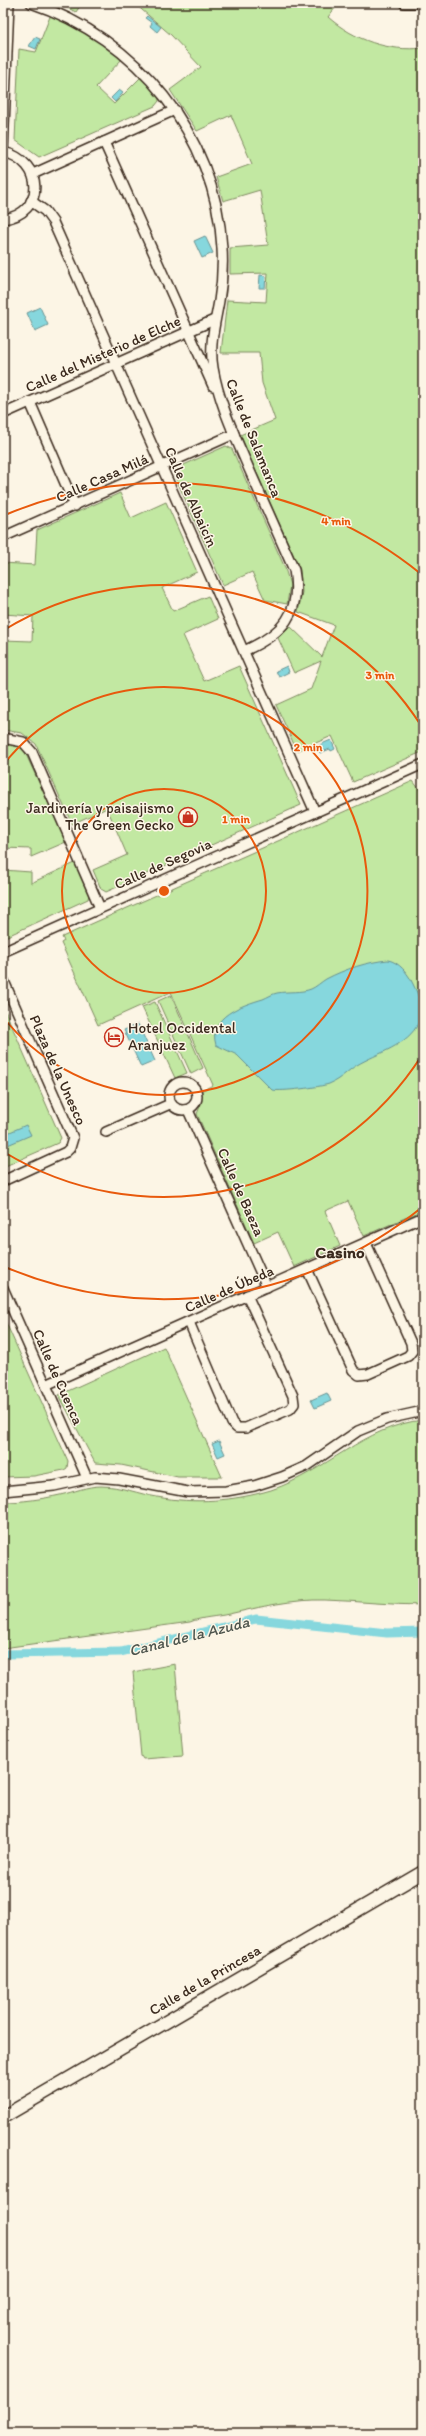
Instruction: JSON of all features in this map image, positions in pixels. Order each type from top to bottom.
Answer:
[{"type":"street","points":[[3,219],[19,214],[32,201],[34,192],[33,174],[21,159],[3,152],[6,19],[9,3]]},
{"type":"street","name":"Calle de Salamanca","points":[[31,3],[57,12],[107,40],[139,66],[175,110],[196,149],[211,187],[218,213],[222,247],[222,280],[211,342],[213,366],[218,393],[234,434],[294,570],[297,585],[296,598],[292,613],[283,627],[271,638],[244,651]]},
{"type":"street","points":[[404,3],[420,3]]},
{"type":"street","points":[[33,174],[175,110]]},
{"type":"street","points":[[104,142],[234,434]]},
{"type":"street","name":"Calle de Albaicín","points":[[32,201],[45,211],[53,222],[315,812]]},
{"type":"street","name":"Calle del Misterio de Elche","points":[[3,414],[214,320]]},
{"type":"street","points":[[30,402],[75,506]]},
{"type":"street","name":"Calle Casa Milá","points":[[3,537],[234,434]]},
{"type":"street","points":[[3,738],[23,742],[32,752],[100,908]]},
{"type":"street","name":"Calle de Segovia","points":[[3,952],[423,764]]},
{"type":"street","name":"Plaza de la Unesco","points":[[3,978],[73,1138],[70,1148],[66,1152],[3,1181]]},
{"type":"street","points":[[183,1082],[189,1083],[196,1090],[196,1102],[188,1110],[179,1110],[170,1104],[169,1092],[172,1087],[183,1082]]},
{"type":"street","points":[[106,1132],[170,1104]]},
{"type":"street","name":"Calle de Baeza","points":[[188,1110],[267,1286]]},
{"type":"street","name":"Calle de Úbeda","points":[[46,1385],[423,1217]]},
{"type":"street","points":[[307,1268],[352,1370],[359,1375],[374,1371],[408,1356],[412,1350],[411,1343],[366,1243]]},
{"type":"street","name":"Calle de Cuenca","points":[[3,1288],[87,1478]]},
{"type":"street","points":[[189,1322],[232,1423],[237,1428],[246,1428],[290,1409],[294,1404],[293,1396],[247,1295]]},
{"type":"street","points":[[3,1491],[54,1486],[87,1478],[107,1477],[188,1492],[226,1491],[247,1487],[282,1477],[328,1453],[358,1431],[386,1419],[423,1412]]},
{"type":"street","name":"Calle de la Princesa","points":[[3,2117],[423,1872]]},
{"type":"green space","points":[[57,3],[82,3],[76,12]]},
{"type":"green space","points":[[134,3],[339,3],[328,17],[349,32],[372,43],[385,46],[410,49],[423,48],[422,752],[353,782],[332,736],[297,751],[276,705],[311,689],[321,661],[294,673],[278,638],[290,626],[322,657],[334,625],[298,612],[302,592],[300,570],[240,435],[275,420],[262,383],[259,353],[221,353],[227,300],[266,302],[268,273],[230,274],[230,248],[268,245],[260,190],[223,201],[216,177],[252,164],[231,115],[197,131],[170,90],[201,67],[171,35]]},
{"type":"green space","points":[[51,14],[94,37],[122,59],[96,87],[114,104],[141,77],[159,97],[159,101],[155,106],[39,157],[15,140],[19,49],[36,52]]},
{"type":"green space","points":[[226,446],[232,449],[285,568],[290,585],[287,604],[265,600],[252,572],[223,585],[174,474],[177,468]]},
{"type":"green space","points":[[120,493],[131,518],[166,502],[197,572],[162,588],[173,611],[208,596],[218,619],[183,635],[204,681],[239,666],[301,805],[106,892],[101,889],[93,870],[127,855],[107,808],[72,824],[36,744],[22,733],[3,730],[3,640],[32,641],[33,616],[3,614],[3,563],[35,565],[37,530]]},
{"type":"green space","points":[[3,743],[16,744],[24,750],[66,842],[31,857],[31,849],[3,848]]},
{"type":"green space","points":[[413,781],[423,794],[423,1210],[364,1236],[348,1201],[325,1211],[340,1246],[294,1267],[278,1232],[254,1243],[197,1114],[202,1101],[201,1091],[213,1085],[171,992],[98,1025],[61,943],[64,941],[62,937]]},
{"type":"green space","points":[[75,863],[89,894],[88,899],[3,938],[3,870],[31,872],[31,883]]},
{"type":"green space","points":[[171,995],[203,1068],[191,1074],[158,1001]]},
{"type":"green space","points":[[155,1002],[187,1073],[175,1078],[142,1007]]},
{"type":"green space","points":[[3,1006],[61,1138],[58,1143],[3,1167]]},
{"type":"green space","points":[[3,1316],[68,1461],[67,1468],[64,1470],[34,1476],[3,1477]]},
{"type":"green space","points":[[164,1347],[222,1477],[178,1477],[121,1465],[95,1463],[59,1395]]},
{"type":"green space","points":[[423,1420],[423,1605],[325,1600],[289,1602],[190,1622],[3,1648],[3,1502],[39,1499],[101,1486],[115,1487],[171,1499],[200,1501],[243,1497],[271,1490],[291,1482],[363,1440],[382,1431],[402,1424]]},
{"type":"green space","points":[[175,1664],[183,1756],[143,1759],[141,1756],[133,1672]]},
{"type":"water","points":[[147,16],[161,27],[157,32],[150,26],[152,23],[145,18]]},
{"type":"water","points":[[35,37],[40,39],[36,49],[29,46]]},
{"type":"water","points":[[119,90],[123,93],[115,102],[111,98]]},
{"type":"water","points":[[205,236],[213,253],[202,258],[194,241]]},
{"type":"water","points":[[260,275],[266,276],[265,288],[259,288]]},
{"type":"water","points":[[40,307],[48,325],[35,331],[27,313]]},
{"type":"water","points":[[287,666],[289,672],[279,677],[276,671]]},
{"type":"water","points":[[331,740],[335,749],[331,751],[330,749],[320,753],[317,746]]},
{"type":"water","points":[[388,960],[396,963],[403,969],[413,984],[421,1007],[419,1022],[414,1030],[400,1043],[357,1065],[329,1084],[310,1088],[272,1090],[237,1055],[216,1045],[215,1035],[217,1026],[229,1013],[237,1009],[275,993],[311,989],[326,979],[348,969],[372,962]]},
{"type":"water","points":[[138,1024],[155,1061],[141,1067],[124,1030]]},
{"type":"water","points":[[26,1125],[31,1135],[3,1147],[3,1135]]},
{"type":"water","points":[[327,1393],[331,1401],[315,1408],[311,1400]]},
{"type":"water","points":[[219,1441],[225,1454],[218,1457],[212,1444]]},
{"type":"waterway","name":"Canal de la Azuda","points":[[3,1654],[121,1652],[256,1619],[387,1633],[423,1632]]},
{"type":"place","name":"Jardinería y paisajismo The Green Gecko","points":[[188,817]]},
{"type":"place","name":"Hotel Occidental Aranjuez","points":[[114,1037]]},
{"type":"district","name":"Casino","points":[[340,1252]]}]
